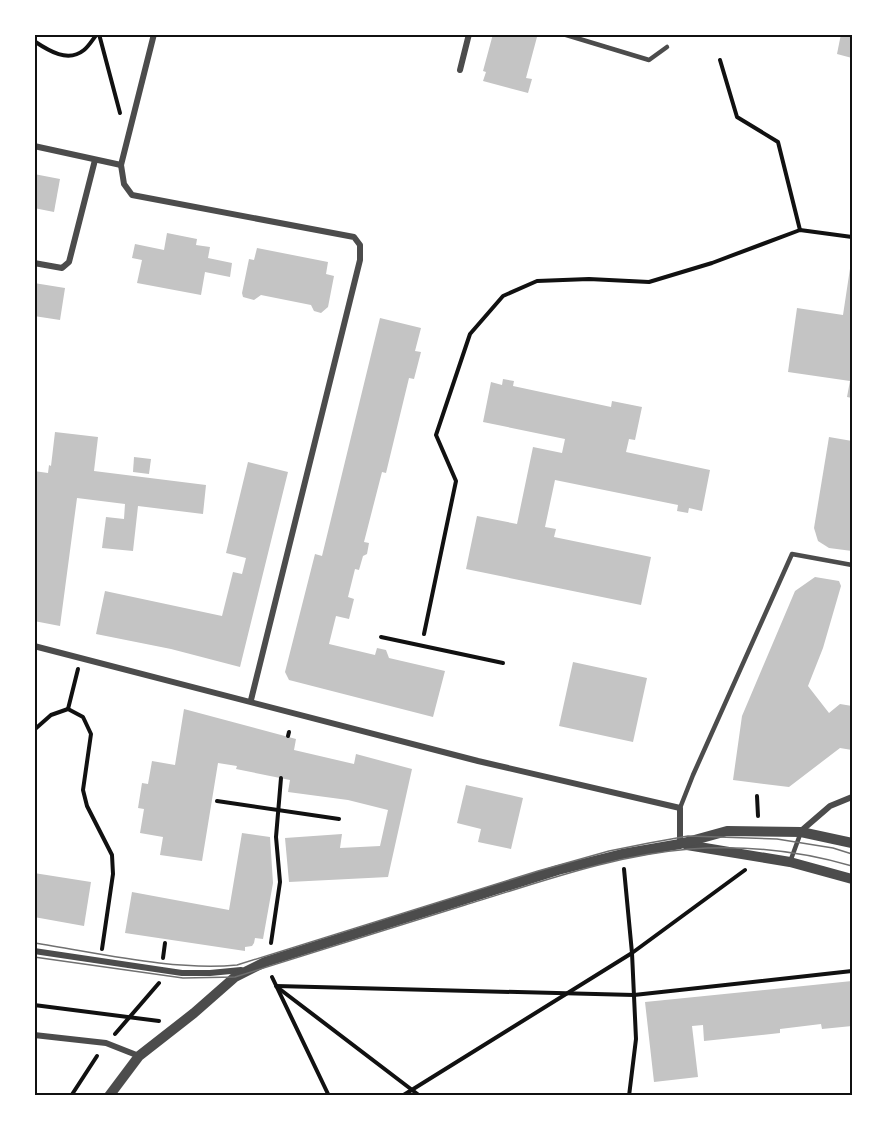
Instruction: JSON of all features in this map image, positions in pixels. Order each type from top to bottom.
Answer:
[{"type":"street","points":[[154,34],[121,165],[124,184],[132,195],[354,237],[360,245],[360,260],[250,700]]},
{"type":"street","points":[[460,70],[469,34]]},
{"type":"street","points":[[34,146],[121,165]]},
{"type":"street","points":[[34,263],[62,268],[69,262],[95,160]]},
{"type":"street","points":[[34,646],[250,700],[478,761],[680,808],[680,844]]},
{"type":"street","points":[[801,832],[830,806],[852,797]]},
{"type":"street","points":[[109,1095],[139,1056],[181,1024],[234,977],[265,962],[558,870],[622,854],[680,844],[727,831],[801,832],[852,843]]},
{"type":"street","points":[[680,844],[790,862],[852,879]]},
{"type":"street","points":[[34,951],[182,973],[235,972],[253,967]]},
{"type":"street","points":[[34,1035],[106,1043],[139,1056]]},
{"type":"lane","points":[[563,34],[650,60],[667,47]]},
{"type":"lane","points":[[680,808],[792,554],[852,565]]},
{"type":"lane","points":[[790,862],[801,832]]},
{"type":"path","points":[[34,41],[51,53],[70,56],[84,50],[98,34]]},
{"type":"path","points":[[98,34],[127,140]]},
{"type":"path","points":[[720,60],[737,117],[778,142],[800,230]]},
{"type":"path","points":[[424,634],[456,481],[436,435],[470,334],[504,296],[537,282],[589,279],[649,282],[712,263],[800,230],[852,237]]},
{"type":"path","points":[[381,638],[503,663]]},
{"type":"path","points":[[68,709],[75,683]]},
{"type":"path","points":[[34,730],[51,715],[68,709],[83,717],[91,734],[83,790],[87,806],[112,855],[113,874],[106,928]]},
{"type":"path","points":[[265,962],[270,946],[280,882],[276,837],[281,778]]},
{"type":"path","points":[[218,801],[339,819]]},
{"type":"path","points":[[622,854],[632,953],[636,1039],[629,1095]]},
{"type":"path","points":[[402,1095],[632,953],[763,857]]},
{"type":"path","points":[[71,1095],[106,1043],[159,983],[165,943]]},
{"type":"path","points":[[276,986],[634,995],[852,971]]},
{"type":"path","points":[[276,986],[420,1095]]},
{"type":"path","points":[[276,986],[329,1095]]},
{"type":"path","points":[[34,1005],[181,1024]]},
{"type":"building","points":[[493,34],[528,34],[537,37],[526,78],[532,79],[528,93],[483,81],[486,72],[483,71]]},
{"type":"building","points":[[841,34],[852,34],[852,58],[837,54]]},
{"type":"building","points":[[34,174],[60,179],[54,212],[34,208]]},
{"type":"building","points":[[167,233],[197,239],[196,245],[210,247],[208,258],[232,263],[230,277],[205,272],[201,295],[137,283],[142,260],[132,258],[135,244],[164,250]]},
{"type":"building","points":[[257,248],[328,262],[326,274],[334,276],[328,307],[321,313],[314,311],[311,305],[261,295],[254,300],[243,297],[249,259],[254,260]]},
{"type":"building","points":[[851,262],[852,398],[847,397],[850,381],[788,372],[797,308],[843,315]]},
{"type":"building","points":[[34,283],[65,288],[60,320],[34,316]]},
{"type":"building","points":[[380,318],[421,328],[415,351],[421,352],[414,379],[409,378],[386,473],[382,472],[364,542],[369,543],[367,554],[363,556],[359,570],[355,569],[348,597],[354,599],[349,619],[336,616],[329,644],[375,655],[377,648],[386,650],[389,658],[445,671],[433,717],[289,680],[285,672],[315,554],[322,556]]},
{"type":"building","points":[[503,379],[514,381],[513,386],[611,407],[612,401],[642,407],[635,440],[629,439],[626,452],[710,470],[702,511],[689,508],[688,513],[677,511],[678,505],[555,480],[545,527],[556,529],[554,537],[651,557],[641,605],[466,569],[477,516],[517,524],[533,447],[562,453],[565,439],[483,422],[491,382],[502,385]]},
{"type":"building","points":[[55,432],[98,437],[94,471],[206,485],[203,514],[138,506],[133,551],[102,548],[106,517],[124,519],[125,504],[77,498],[60,626],[34,621],[34,471],[48,473]]},
{"type":"building","points":[[829,437],[852,441],[852,551],[829,548],[818,541],[814,528]]},
{"type":"building","points":[[134,457],[151,459],[149,474],[133,472]]},
{"type":"building","points":[[248,462],[288,472],[240,667],[171,649],[96,634],[105,591],[222,616],[233,572],[242,574],[246,558],[226,553]]},
{"type":"building","points":[[815,577],[839,581],[841,586],[823,648],[808,686],[829,713],[840,704],[852,706],[852,750],[840,748],[789,787],[733,780],[742,716],[795,591]]},
{"type":"building","points":[[573,662],[647,678],[633,742],[559,726]]},
{"type":"building","points":[[184,709],[296,739],[294,750],[354,764],[356,754],[412,769],[388,877],[289,882],[285,838],[342,834],[340,848],[380,846],[388,810],[348,800],[288,792],[290,780],[218,763],[202,861],[160,855],[163,837],[140,833],[144,809],[138,808],[142,783],[148,784],[152,761],[175,765]]},
{"type":"building","points":[[466,785],[523,798],[511,849],[478,842],[481,829],[457,823]]},
{"type":"building","points":[[242,833],[270,837],[273,883],[263,939],[255,938],[252,946],[245,947],[245,951],[125,933],[132,892],[229,910]]},
{"type":"building","points":[[34,873],[91,882],[84,926],[34,917]]},
{"type":"building","points":[[852,981],[852,1026],[822,1029],[821,1024],[780,1029],[780,1033],[704,1041],[703,1025],[692,1026],[698,1077],[654,1082],[645,1002]]},
{"type":"tram line","points":[[34,943],[187,966],[237,965],[538,871],[609,851],[649,843],[688,836],[777,839],[833,848],[852,854]]},
{"type":"tram line","points":[[34,957],[183,978],[235,977],[548,879],[633,857],[690,849],[731,848],[793,853],[852,866]]}]
